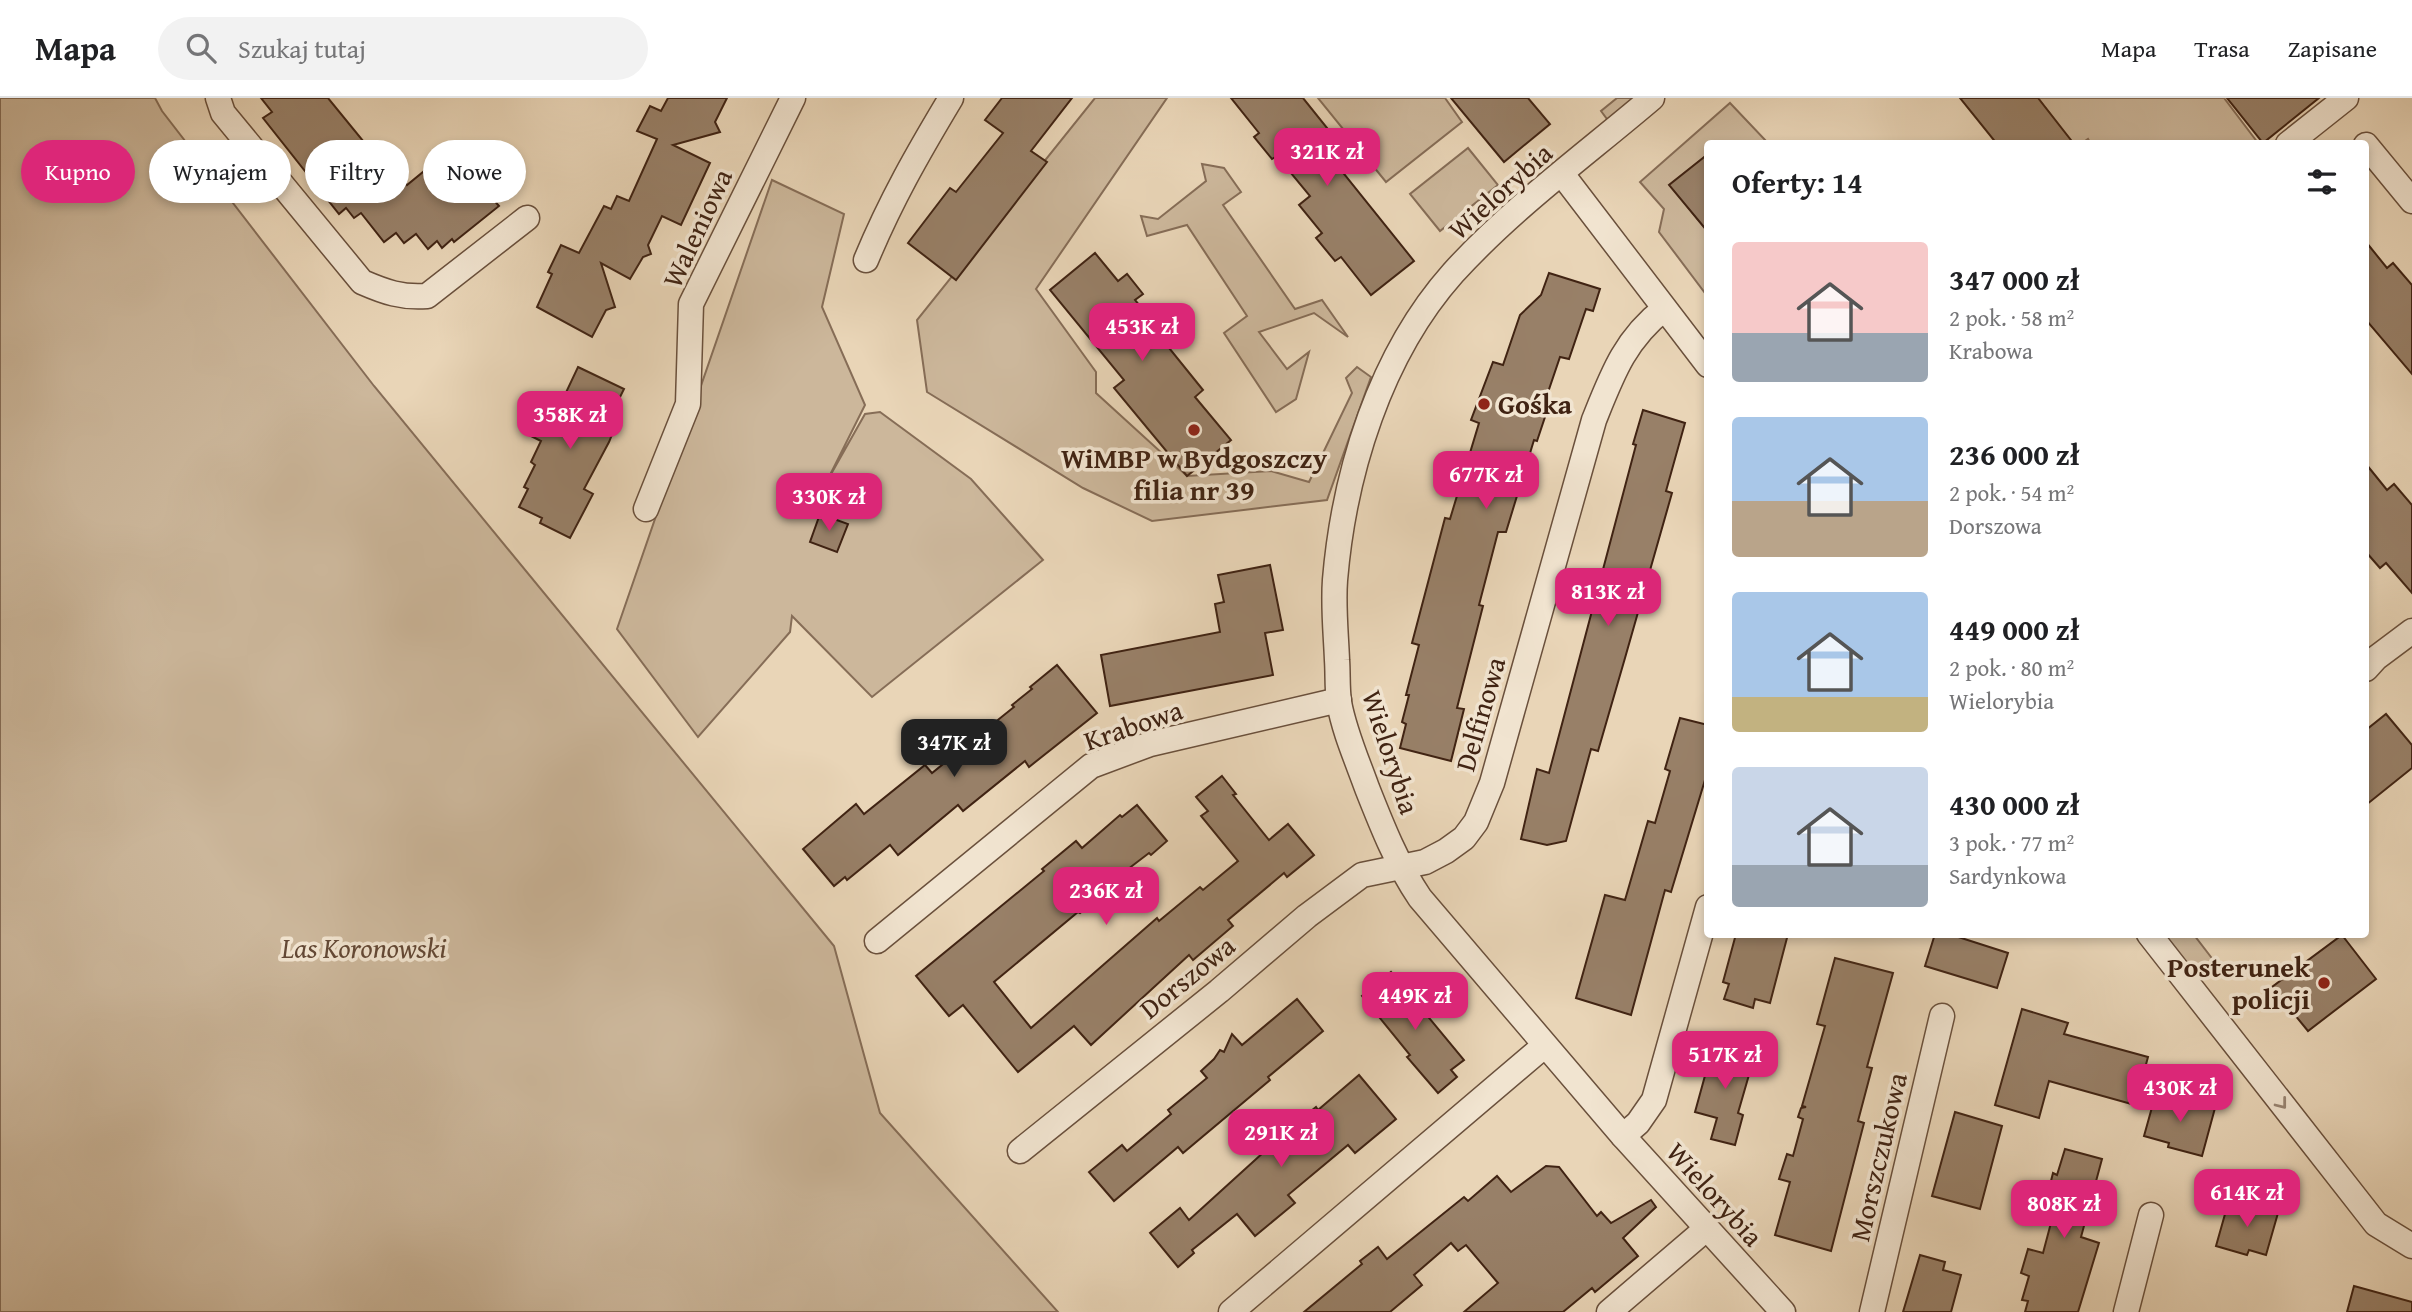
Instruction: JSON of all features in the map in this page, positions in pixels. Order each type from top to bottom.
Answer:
[{"type":"street","points":[[218,98],[223,113],[362,282],[392,295],[408,298],[427,296],[527,218]]},
{"type":"street","name":"Waleniowa","points":[[646,509],[688,404],[691,304],[793,98]]},
{"type":"street","points":[[866,260],[887,209],[911,163],[951,98]]},
{"type":"street","name":"Wielorybia","points":[[1652,98],[1511,216],[1453,274],[1413,330],[1389,373],[1355,461],[1340,541],[1335,582],[1339,700],[1356,760],[1401,867],[1420,898],[1622,1136],[1783,1312]]},
{"type":"street","points":[[2293,140],[2340,103]]},
{"type":"street","points":[[2369,148],[2412,201]]},
{"type":"street","points":[[1562,174],[1704,360]]},
{"type":"street","name":"Delfinowa","points":[[1401,867],[1425,862],[1446,851],[1464,838],[1476,822],[1492,783],[1594,420],[1611,378],[1634,336],[1664,309]]},
{"type":"street","points":[[2369,657],[2412,631]]},
{"type":"street","name":"Krabowa","points":[[877,941],[1091,766],[1150,744],[1339,700]]},
{"type":"street","name":"Dorszowa","points":[[1020,1151],[1362,875],[1401,867]]},
{"type":"street","points":[[1622,1136],[1638,1123],[1654,1100],[1704,921]]},
{"type":"street","points":[[2152,938],[2376,1224],[2412,1246]]},
{"type":"street","name":"Morszczukowa","points":[[1872,1312],[1942,1016]]},
{"type":"street","points":[[1231,1312],[1544,1046]]},
{"type":"street","points":[[2126,1312],[2151,1215]]},
{"type":"street","points":[[1609,1312],[1706,1228]]},
{"type":"green space","name":"Las Koronowski","points":[[0,98],[155,98],[184,140],[149,140],[149,203],[233,203],[374,386],[834,946],[880,1113],[1058,1312],[0,1312]]},
{"type":"green space","points":[[1095,98],[1167,98],[1036,289],[1096,372],[1096,393],[1187,476],[1271,471],[1309,482],[1352,393],[1346,378],[1357,367],[1371,377],[1327,500],[1152,521],[1083,488],[927,392],[917,320]]},
{"type":"green space","points":[[1318,98],[1445,98],[1462,122],[1386,182]]},
{"type":"green space","points":[[1617,98],[1642,98],[1616,120],[1607,119],[1601,111]]},
{"type":"green space","points":[[2038,98],[2224,98],[2256,140],[2088,139],[2070,140]]},
{"type":"green space","points":[[1730,103],[1765,140],[1704,140],[1704,157],[1670,185],[1704,227],[1704,292],[1659,232],[1664,209],[1640,182]]},
{"type":"green space","points":[[1468,148],[1498,185],[1440,231],[1410,194]]},
{"type":"green space","points":[[1202,164],[1224,168],[1241,192],[1223,205],[1295,309],[1322,300],[1348,337],[1314,313],[1259,332],[1287,369],[1309,352],[1296,399],[1276,412],[1224,333],[1247,316],[1187,225],[1147,236],[1141,216],[1158,219],[1206,181]]},
{"type":"green space","points":[[772,180],[844,214],[822,307],[865,405],[826,483],[865,414],[880,412],[971,479],[1043,560],[872,697],[792,616],[790,632],[698,737],[617,629]]},
{"type":"green space","points":[[2160,938],[2196,938],[2214,961],[2198,973],[2192,974]]},
{"type":"building","points":[[261,98],[328,98],[362,140],[305,140],[305,171],[291,153],[291,140],[280,140],[263,118],[272,112]]},
{"type":"building","points":[[668,98],[727,98],[715,122],[720,132],[673,145],[710,163],[681,225],[662,216],[648,245],[651,254],[643,257],[630,279],[601,263],[615,307],[606,310],[592,337],[537,307],[552,274],[548,272],[561,245],[579,253],[604,206],[611,209],[617,196],[629,201],[657,139],[637,131],[650,106],[661,111]]},
{"type":"building","points":[[1002,98],[1072,98],[1031,151],[1047,162],[956,280],[908,243],[950,188],[956,192],[1003,133],[985,120]]},
{"type":"building","points":[[1231,98],[1303,98],[1352,159],[1340,169],[1414,261],[1371,295],[1341,257],[1335,261],[1316,238],[1322,233],[1299,205],[1310,196],[1277,156],[1272,159],[1254,137],[1259,133]]},
{"type":"building","points":[[1451,98],[1528,98],[1550,124],[1504,162]]},
{"type":"building","points":[[1960,98],[2038,98],[2071,140],[1994,140]]},
{"type":"building","points":[[2227,98],[2319,98],[2267,140],[2261,140]]},
{"type":"building","points":[[1704,157],[1704,227],[1669,185]]},
{"type":"building","points":[[423,172],[423,203],[496,203],[499,206],[454,242],[452,239],[442,248],[437,241],[428,249],[416,234],[404,243],[396,233],[384,242],[361,213],[354,218],[346,208],[339,214],[330,203],[409,203],[409,183]]},
{"type":"building","points":[[2369,246],[2387,268],[2393,263],[2412,285],[2412,374],[2369,324]]},
{"type":"building","points":[[1095,253],[1118,281],[1127,274],[1143,294],[1135,300],[1203,390],[1195,397],[1231,440],[1187,476],[1114,388],[1124,380],[1050,290]]},
{"type":"building","points":[[1549,273],[1600,289],[1593,311],[1586,309],[1569,359],[1560,357],[1542,410],[1547,411],[1537,441],[1534,440],[1506,532],[1498,532],[1479,605],[1483,606],[1457,708],[1464,709],[1451,761],[1400,748],[1406,724],[1402,722],[1409,695],[1406,695],[1419,645],[1412,643],[1445,518],[1450,519],[1479,423],[1471,420],[1493,362],[1503,365],[1520,315],[1541,295]]},
{"type":"building","points":[[578,367],[624,389],[612,413],[619,417],[609,442],[584,489],[593,494],[570,538],[540,523],[542,518],[519,507],[528,489],[524,487],[535,465],[531,462],[541,441],[525,433],[537,410],[554,418]]},
{"type":"building","points":[[1643,410],[1685,423],[1666,491],[1672,493],[1598,751],[1591,749],[1566,841],[1547,845],[1521,839],[1537,769],[1549,773]]},
{"type":"building","points":[[2369,468],[2387,490],[2394,484],[2412,505],[2412,593],[2386,563],[2380,568],[2369,555]]},
{"type":"building","points":[[820,514],[848,524],[837,552],[810,542]]},
{"type":"building","points":[[1270,565],[1283,630],[1265,633],[1273,675],[1110,706],[1101,655],[1220,632],[1215,604],[1224,602],[1218,575]]},
{"type":"building","points":[[1057,665],[1097,713],[1029,767],[1025,761],[963,811],[958,805],[898,855],[890,845],[847,880],[845,877],[834,886],[803,849],[856,804],[864,814],[925,765],[932,773],[1014,707],[1012,705],[1032,689],[1030,687]]},
{"type":"building","points":[[2386,714],[2412,745],[2412,768],[2369,803],[2369,728]]},
{"type":"building","points":[[1680,718],[1704,724],[1704,783],[1671,892],[1665,890],[1631,1015],[1576,998],[1605,895],[1625,900],[1648,821],[1655,823],[1670,771],[1665,769]]},
{"type":"building","points":[[1222,776],[1236,794],[1233,795],[1269,840],[1288,824],[1314,855],[1287,877],[1284,873],[1228,920],[1233,926],[1193,960],[1189,955],[1091,1045],[1074,1026],[1018,1072],[963,1005],[949,1016],[916,976],[1044,871],[1042,869],[1076,841],[1082,848],[1120,815],[1122,817],[1137,805],[1167,841],[1132,866],[1094,898],[1096,900],[994,982],[1031,1028],[1157,918],[1159,921],[1200,887],[1203,890],[1238,861],[1201,816],[1208,811],[1196,797]]},
{"type":"building","points":[[1735,938],[1787,938],[1770,1003],[1755,999],[1753,1008],[1724,999],[1729,984],[1723,982]]},
{"type":"building","points":[[1934,938],[1961,938],[2008,953],[1997,988],[1925,966]]},
{"type":"building","name":"Posterunek policji","points":[[2338,938],[2344,938],[2376,979],[2308,1031],[2272,987]]},
{"type":"building","points":[[1835,958],[1893,973],[1867,1067],[1872,1068],[1858,1121],[1864,1123],[1831,1251],[1775,1235],[1790,1182],[1779,1179],[1787,1154],[1793,1156],[1803,1119],[1798,1117],[1801,1108],[1806,1107],[1802,1106],[1825,1026],[1817,1024]]},
{"type":"building","points":[[1391,972],[1464,1060],[1451,1070],[1457,1077],[1438,1093],[1407,1057],[1410,1055],[1362,996]]},
{"type":"building","points":[[1297,999],[1323,1031],[1268,1077],[1270,1080],[1183,1153],[1178,1147],[1114,1201],[1089,1172],[1122,1145],[1127,1151],[1171,1114],[1168,1110],[1207,1078],[1201,1071],[1220,1050],[1224,1052],[1232,1034],[1242,1045]]},
{"type":"building","points":[[2022,1009],[2068,1023],[2064,1034],[2148,1057],[2135,1105],[2049,1081],[2039,1118],[1995,1105]]},
{"type":"building","points":[[1714,1043],[1755,1054],[1738,1113],[1743,1115],[1735,1145],[1711,1139],[1717,1118],[1695,1112]]},
{"type":"building","points":[[1359,1075],[1396,1119],[1355,1153],[1348,1145],[1288,1195],[1295,1203],[1255,1236],[1237,1214],[1192,1250],[1194,1253],[1178,1267],[1150,1233],[1180,1208],[1189,1220],[1275,1142],[1271,1137],[1291,1119],[1295,1124],[1316,1107],[1318,1110]]},
{"type":"building","points":[[2156,1093],[2215,1108],[2202,1156],[2168,1147],[2169,1143],[2144,1136]]},
{"type":"building","points":[[1955,1112],[2002,1126],[1980,1209],[1932,1196]]},
{"type":"building","points":[[2065,1149],[2102,1159],[2081,1237],[2099,1243],[2078,1312],[2025,1312],[2028,1301],[2022,1300],[2029,1276],[2021,1273],[2028,1249],[2043,1253],[2056,1204],[2046,1201],[2053,1173],[2057,1175]]},
{"type":"building","points":[[1546,1166],[1559,1167],[1597,1216],[1601,1212],[1611,1223],[1651,1200],[1656,1207],[1623,1238],[1638,1256],[1595,1292],[1592,1288],[1563,1312],[1464,1312],[1498,1283],[1466,1245],[1458,1251],[1451,1243],[1414,1275],[1422,1285],[1390,1312],[1304,1312],[1362,1264],[1360,1261],[1378,1247],[1387,1259],[1464,1197],[1468,1201],[1497,1176],[1511,1192]]},
{"type":"building","points":[[2229,1200],[2278,1213],[2266,1255],[2249,1250],[2247,1255],[2216,1246]]},
{"type":"building","points":[[1920,1255],[1945,1262],[1943,1270],[1961,1275],[1951,1312],[1903,1312]]},
{"type":"building","points":[[2354,1286],[2412,1302],[2412,1312],[2347,1312]]},
{"type":"place","name":"Gośka","points":[[1484,404]]},
{"type":"place","name":"WiMBP w Bydgoszczy filia nr 39","points":[[1194,430]]},
{"type":"place","name":"Posterunek policji","points":[[2324,983]]}]
